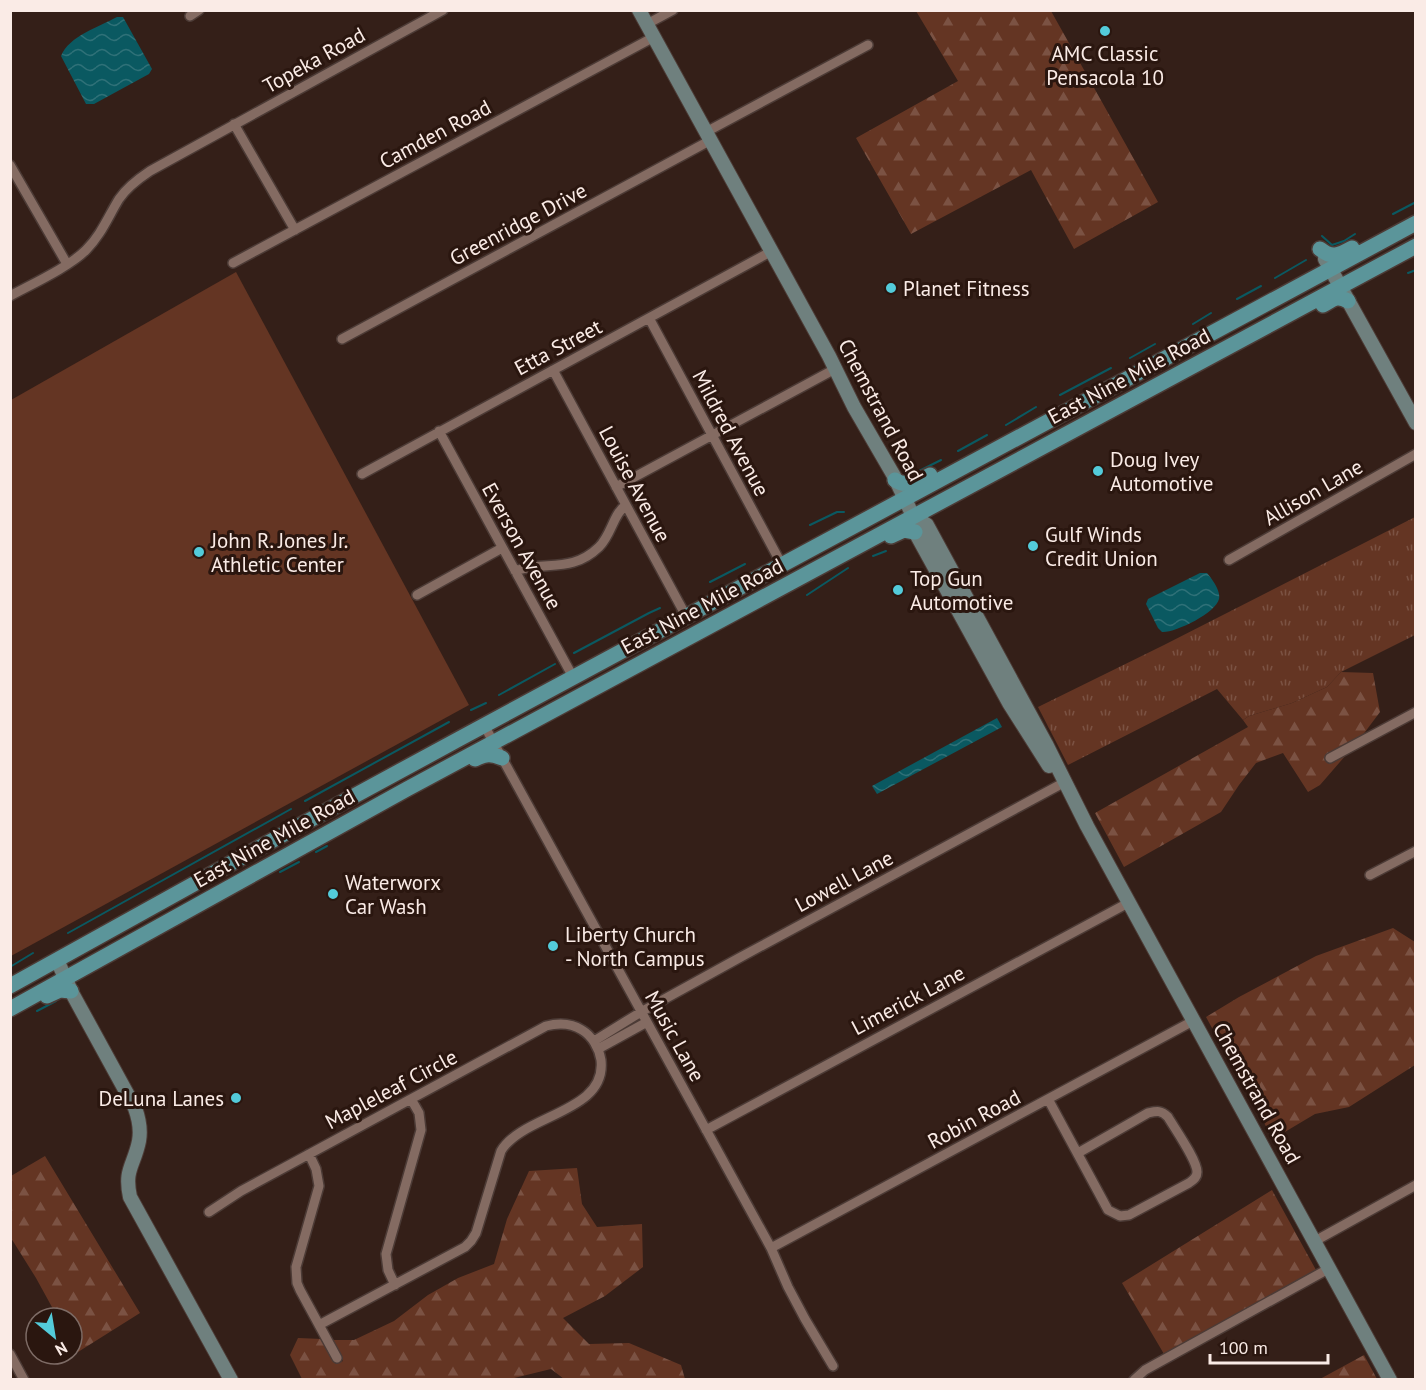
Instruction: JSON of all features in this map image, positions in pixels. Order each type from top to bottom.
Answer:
[{"type":"main road","points":[[1320,249],[1327,255],[1335,256],[1416,214]]},
{"type":"main road","name":"East Nine Mile Road","points":[[10,986],[55,955],[173,896],[484,725],[1416,223]]},
{"type":"main road","points":[[1340,286],[1340,278],[1349,267],[1416,231]]},
{"type":"main road","name":"East Nine Mile Road","points":[[10,1009],[68,985],[285,856],[407,789],[1416,246]]},
{"type":"main road","points":[[1161,382],[1176,366],[1318,291],[1329,279],[1330,269]]},
{"type":"main road","points":[[1161,382],[1197,372],[1336,297],[1348,301]]},
{"type":"main road","points":[[913,516],[916,501],[927,494],[1212,340],[1229,324]]},
{"type":"main road","points":[[1078,427],[1083,420],[1131,390],[1134,382]]},
{"type":"main road","points":[[975,483],[993,464],[1049,434],[1059,423]]},
{"type":"main road","points":[[896,480],[901,484],[908,484],[923,479],[998,438],[1028,432]]},
{"type":"main road","points":[[748,605],[769,585],[889,522],[902,509],[904,499]]},
{"type":"main road","points":[[658,653],[679,649],[894,534],[904,530],[921,529]]},
{"type":"main road","points":[[643,661],[660,646],[679,635],[686,616]]},
{"type":"main road","points":[[494,742],[495,731],[502,723],[565,688],[573,677]]},
{"type":"main road","points":[[522,727],[539,725],[626,678],[634,677]]},
{"type":"main road","points":[[407,789],[437,780],[485,754],[495,754],[502,758]]},
{"type":"main road","points":[[285,856],[282,846],[285,840],[324,818],[368,788]]},
{"type":"main road","points":[[10,1016],[68,985],[65,971],[71,961],[233,869],[246,855]]},
{"type":"main road","points":[[10,1001],[52,976],[57,968],[55,955]]},
{"type":"street","points":[[190,16],[199,10]]},
{"type":"street","name":"Topeka Road","points":[[10,296],[85,252],[96,240],[120,198],[134,182],[150,171],[443,10]]},
{"type":"street","name":"Chemstrand Road","points":[[639,10],[772,251],[854,407],[896,480],[1009,703],[1062,783],[1087,826],[1390,1380]]},
{"type":"street","name":"Camden Road","points":[[233,263],[650,31],[673,10]]},
{"type":"street","name":"Greenridge Drive","points":[[342,339],[709,136],[868,45]]},
{"type":"street","points":[[234,124],[295,230]]},
{"type":"street","points":[[10,165],[67,264]]},
{"type":"street","points":[[1320,249],[1416,423]]},
{"type":"street","name":"Etta Street","points":[[362,474],[772,251]]},
{"type":"street","name":"Mildred Avenue","points":[[649,318],[782,565]]},
{"type":"street","points":[[616,487],[835,369]]},
{"type":"street","name":"Louise Avenue","points":[[553,370],[686,616]]},
{"type":"street","name":"Everson Avenue","points":[[439,431],[573,677]]},
{"type":"street","name":"Allison Lane","points":[[1229,560],[1416,454]]},
{"type":"street","points":[[515,571],[523,568],[571,564],[590,555],[607,537],[618,513],[626,505]]},
{"type":"street","points":[[417,595],[502,548]]},
{"type":"street","points":[[1330,758],[1416,712]]},
{"type":"street","name":"Music Lane","points":[[484,725],[771,1248],[805,1319],[833,1366]]},
{"type":"street","name":"Lowell Lane","points":[[641,1012],[1062,783]]},
{"type":"street","points":[[1370,875],[1416,851]]},
{"type":"street","name":"Limerick Lane","points":[[706,1130],[1128,903]]},
{"type":"street","points":[[55,955],[68,985],[139,1118],[140,1139],[129,1167],[130,1197],[231,1380]]},
{"type":"street","points":[[596,1045],[641,1012]]},
{"type":"street","name":"Robin Road","points":[[771,1248],[1193,1021]]},
{"type":"street","points":[[596,1045],[646,1022]]},
{"type":"street","name":"Mapleleaf Circle","points":[[209,1212],[241,1191],[546,1026],[572,1025],[581,1029],[596,1045]]},
{"type":"street","points":[[319,1325],[465,1247],[471,1241],[478,1229],[501,1151],[506,1143],[591,1093],[601,1072],[596,1045]]},
{"type":"street","points":[[395,1285],[388,1270],[386,1254],[422,1130],[419,1113],[411,1099]]},
{"type":"street","points":[[1048,1099],[1108,1210],[1120,1216],[1129,1215],[1189,1183],[1195,1179],[1197,1173],[1195,1164],[1168,1117],[1158,1111],[1148,1113],[1078,1153]]},
{"type":"street","points":[[309,1154],[316,1169],[319,1186],[295,1275],[300,1290],[338,1358]]},
{"type":"street","points":[[1315,1241],[1416,1185]]},
{"type":"street","points":[[1134,1380],[1145,1370],[1330,1268]]},
{"type":"street","points":[[10,1354],[24,1380]]},
{"type":"green space","points":[[916,11],[1051,11],[1158,202],[1074,249],[1031,170],[911,234],[856,138],[958,81]]},
{"type":"green space","name":"John R. Jones Jr. Athletic Center","points":[[236,272],[469,705],[11,956],[11,400]]},
{"type":"green space","points":[[1415,517],[1415,635],[1341,672],[1327,687],[1292,703],[1249,716],[1243,720],[1217,689],[1068,765],[1038,707]]},
{"type":"green space","points":[[1341,672],[1373,673],[1380,712],[1362,736],[1325,756],[1329,764],[1346,755],[1320,785],[1308,792],[1283,753],[1256,763],[1221,812],[1124,867],[1095,813],[1248,727],[1243,720],[1249,716],[1292,703],[1327,687]]},
{"type":"green space","points":[[1393,928],[1415,942],[1415,1065],[1349,1107],[1315,1114],[1273,1139],[1206,1017],[1316,956]]},
{"type":"green space","points":[[45,1156],[140,1313],[84,1348],[84,1306],[51,1306],[11,1238],[11,1176]]},
{"type":"green space","points":[[577,1168],[582,1204],[597,1227],[642,1224],[643,1267],[605,1296],[563,1318],[589,1344],[629,1343],[681,1365],[685,1379],[564,1379],[551,1369],[506,1380],[302,1379],[290,1355],[298,1338],[322,1339],[336,1364],[343,1361],[332,1340],[354,1340],[394,1321],[428,1295],[458,1278],[494,1264],[507,1219],[529,1171]]},
{"type":"green space","points":[[1272,1190],[1316,1270],[1164,1354],[1122,1283]]},
{"type":"green space","points":[[1364,1355],[1377,1379],[1320,1379]]},
{"type":"water","points":[[117,17],[123,17],[152,69],[149,74],[94,104],[86,104],[61,56],[77,38]]},
{"type":"water","points":[[1200,573],[1207,573],[1216,585],[1219,599],[1216,604],[1194,621],[1162,632],[1146,604],[1148,599]]},
{"type":"water","points":[[997,718],[1002,727],[877,794],[872,786]]},
{"type":"waterway","points":[[1393,214],[1416,202]]},
{"type":"waterway","points":[[1322,236],[1332,245],[1355,234]]},
{"type":"waterway","points":[[1275,278],[1306,260]]},
{"type":"waterway","points":[[1408,273],[1416,270]]},
{"type":"waterway","points":[[1237,299],[1261,286]]},
{"type":"waterway","points":[[1193,324],[1211,313]]},
{"type":"waterway","points":[[1130,358],[1155,344]]},
{"type":"waterway","points":[[1060,395],[1111,368]]},
{"type":"waterway","points":[[1006,425],[1036,407]]},
{"type":"waterway","points":[[958,451],[987,435]]},
{"type":"waterway","points":[[913,474],[941,460]]},
{"type":"waterway","points":[[810,525],[837,512],[844,512]]},
{"type":"waterway","points":[[873,556],[886,551]]},
{"type":"waterway","points":[[710,582],[745,564]]},
{"type":"waterway","points":[[807,595],[848,568]]},
{"type":"waterway","points":[[574,653],[660,608]]},
{"type":"waterway","points":[[499,695],[555,664]]},
{"type":"waterway","points":[[471,710],[486,703]]},
{"type":"waterway","points":[[305,801],[449,722]]},
{"type":"waterway","points":[[68,933],[291,809]]},
{"type":"waterway","points":[[316,852],[327,846]]},
{"type":"waterway","points":[[280,872],[299,862]]},
{"type":"waterway","points":[[10,967],[33,953]]},
{"type":"waterway","points":[[37,1011],[56,1001]]},
{"type":"place","name":"AMC Classic Pensacola 10","points":[[1105,31]]},
{"type":"place","name":"Planet Fitness","points":[[891,288]]},
{"type":"place","name":"Doug Ivey Automotive","points":[[1098,471]]},
{"type":"place","name":"Gulf Winds Credit Union","points":[[1033,546]]},
{"type":"place","name":"John R. Jones Jr. Athletic Center","points":[[199,552]]},
{"type":"place","name":"Top Gun Automotive","points":[[898,590]]},
{"type":"place","name":"Waterworx Car Wash","points":[[333,894]]},
{"type":"place","name":"Liberty Church - North Campus","points":[[553,946]]},
{"type":"place","name":"DeLuna Lanes","points":[[236,1098]]}]
